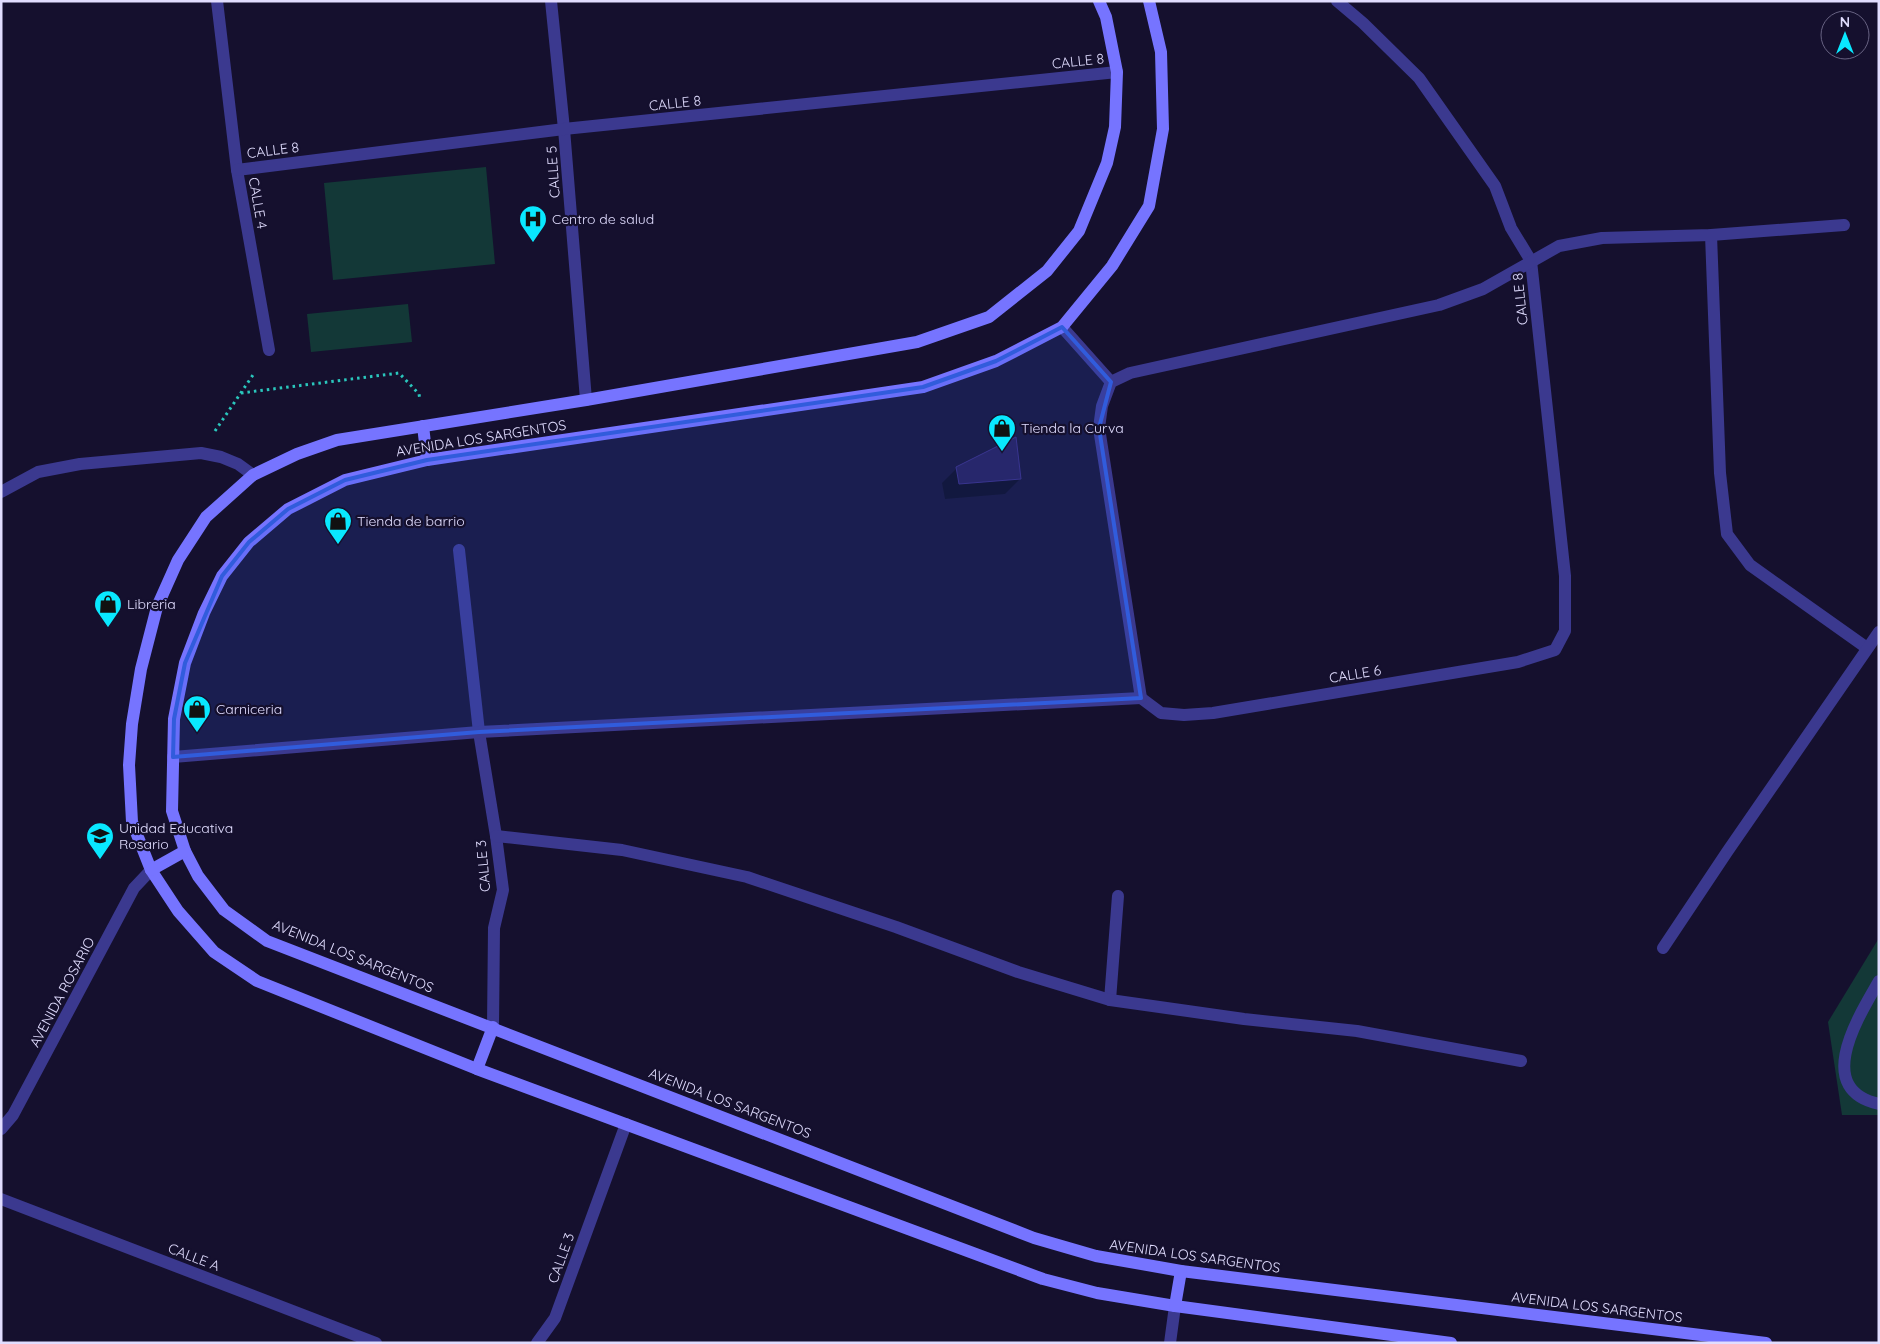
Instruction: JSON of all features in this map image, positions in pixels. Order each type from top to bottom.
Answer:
[{"type":"main road","name":"AVENIDA LOS SARGENTOS","points":[[1099,1],[1106,17],[1117,72],[1115,127],[1107,163],[1079,231],[1048,271],[989,317],[917,342],[586,400],[337,440],[297,454],[253,474],[206,517],[178,560],[157,607],[144,660],[132,724],[129,765],[132,822],[151,870],[178,911],[214,952],[257,981],[477,1068],[1043,1279],[1097,1293],[1175,1306],[1451,1343]]},
{"type":"main road","name":"AVENIDA LOS SARGENTOS","points":[[1149,1],[1162,52],[1163,129],[1149,206],[1112,266],[1062,327],[996,361],[924,387],[427,460],[345,480],[288,509],[249,542],[222,576],[204,613],[185,663],[174,720],[172,811],[185,851],[198,876],[224,910],[267,941],[1034,1238],[1096,1256],[1181,1271],[1766,1343]]},
{"type":"main road","points":[[423,426],[427,460]]},
{"type":"main road","points":[[151,870],[185,851]]},
{"type":"main road","points":[[477,1068],[493,1027]]},
{"type":"main road","points":[[1175,1306],[1181,1271]]},
{"type":"street","name":"CALLE 4","points":[[217,1],[237,170],[269,350]]},
{"type":"street","name":"CALLE 5","points":[[551,1],[564,129],[586,400]]},
{"type":"street","name":"CALLE 8","points":[[1337,1],[1363,22],[1419,78],[1495,186],[1510,228],[1530,261],[1561,530],[1565,576],[1565,630]]},
{"type":"street","name":"CALLE 8","points":[[237,170],[564,129],[1117,72]]},
{"type":"street","points":[[173,757],[479,732],[1141,698],[1099,428],[1102,406],[1111,382],[1130,373],[1439,305],[1483,289],[1559,246],[1602,238],[1711,235],[1844,225]]},
{"type":"street","points":[[1711,235],[1720,473],[1727,534],[1750,565],[1867,648]]},
{"type":"street","points":[[1062,327],[1111,382]]},
{"type":"street","points":[[1,492],[38,472],[71,465],[201,453],[221,457],[238,464],[253,474]]},
{"type":"street","name":"CALLE 3","points":[[459,550],[479,732],[503,890],[494,928],[493,1027]]},
{"type":"street","name":"CALLE 6","points":[[1141,698],[1162,713],[1184,715],[1213,713],[1518,662],[1555,650],[1565,630]]},
{"type":"street","points":[[1663,948],[1879,632]]},
{"type":"street","points":[[496,836],[622,850],[747,877],[896,927],[1018,972],[1110,1000],[1244,1019],[1357,1031],[1521,1061]]},
{"type":"street","name":"AVENIDA ROSARIO","points":[[1,1129],[13,1115],[134,888],[151,870]]},
{"type":"street","points":[[1110,1000],[1118,896]]},
{"type":"street","points":[[1879,981],[1860,1015],[1845,1049],[1844,1078],[1855,1093],[1879,1104]]},
{"type":"street","name":"CALLE 3","points":[[537,1343],[555,1318],[626,1124]]},
{"type":"street","name":"CALLE A","points":[[1,1199],[376,1343]]},
{"type":"street","points":[[1170,1343],[1175,1306]]},
{"type":"path","points":[[201,453],[269,350]]},
{"type":"path","points":[[241,393],[399,373],[419,394],[423,426]]},
{"type":"highlighted area","points":[[1062,327],[1111,382],[1099,428],[1141,698],[479,732],[173,757],[174,719],[185,663],[222,576],[249,542],[288,509],[345,480],[427,460],[923,387],[996,361]]},
{"type":"green space","points":[[486,167],[495,264],[333,280],[324,183]]},
{"type":"green space","points":[[408,304],[412,342],[311,352],[307,314]]},
{"type":"green space","points":[[1879,938],[1879,1115],[1842,1115],[1828,1022]]},
{"type":"building","name":"Tienda la Curva","points":[[1016,437],[1021,479],[959,484],[956,467]]},
{"type":"place","name":"Centro de salud","points":[[533,243]]},
{"type":"place","name":"Tienda la Curva","points":[[1002,452]]},
{"type":"place","name":"Tienda de barrio","points":[[338,545]]},
{"type":"place","name":"Libreria","points":[[108,628]]},
{"type":"place","name":"Carniceria","points":[[197,733]]},
{"type":"place","name":"Unidad Educativa Rosario","points":[[100,860]]}]
